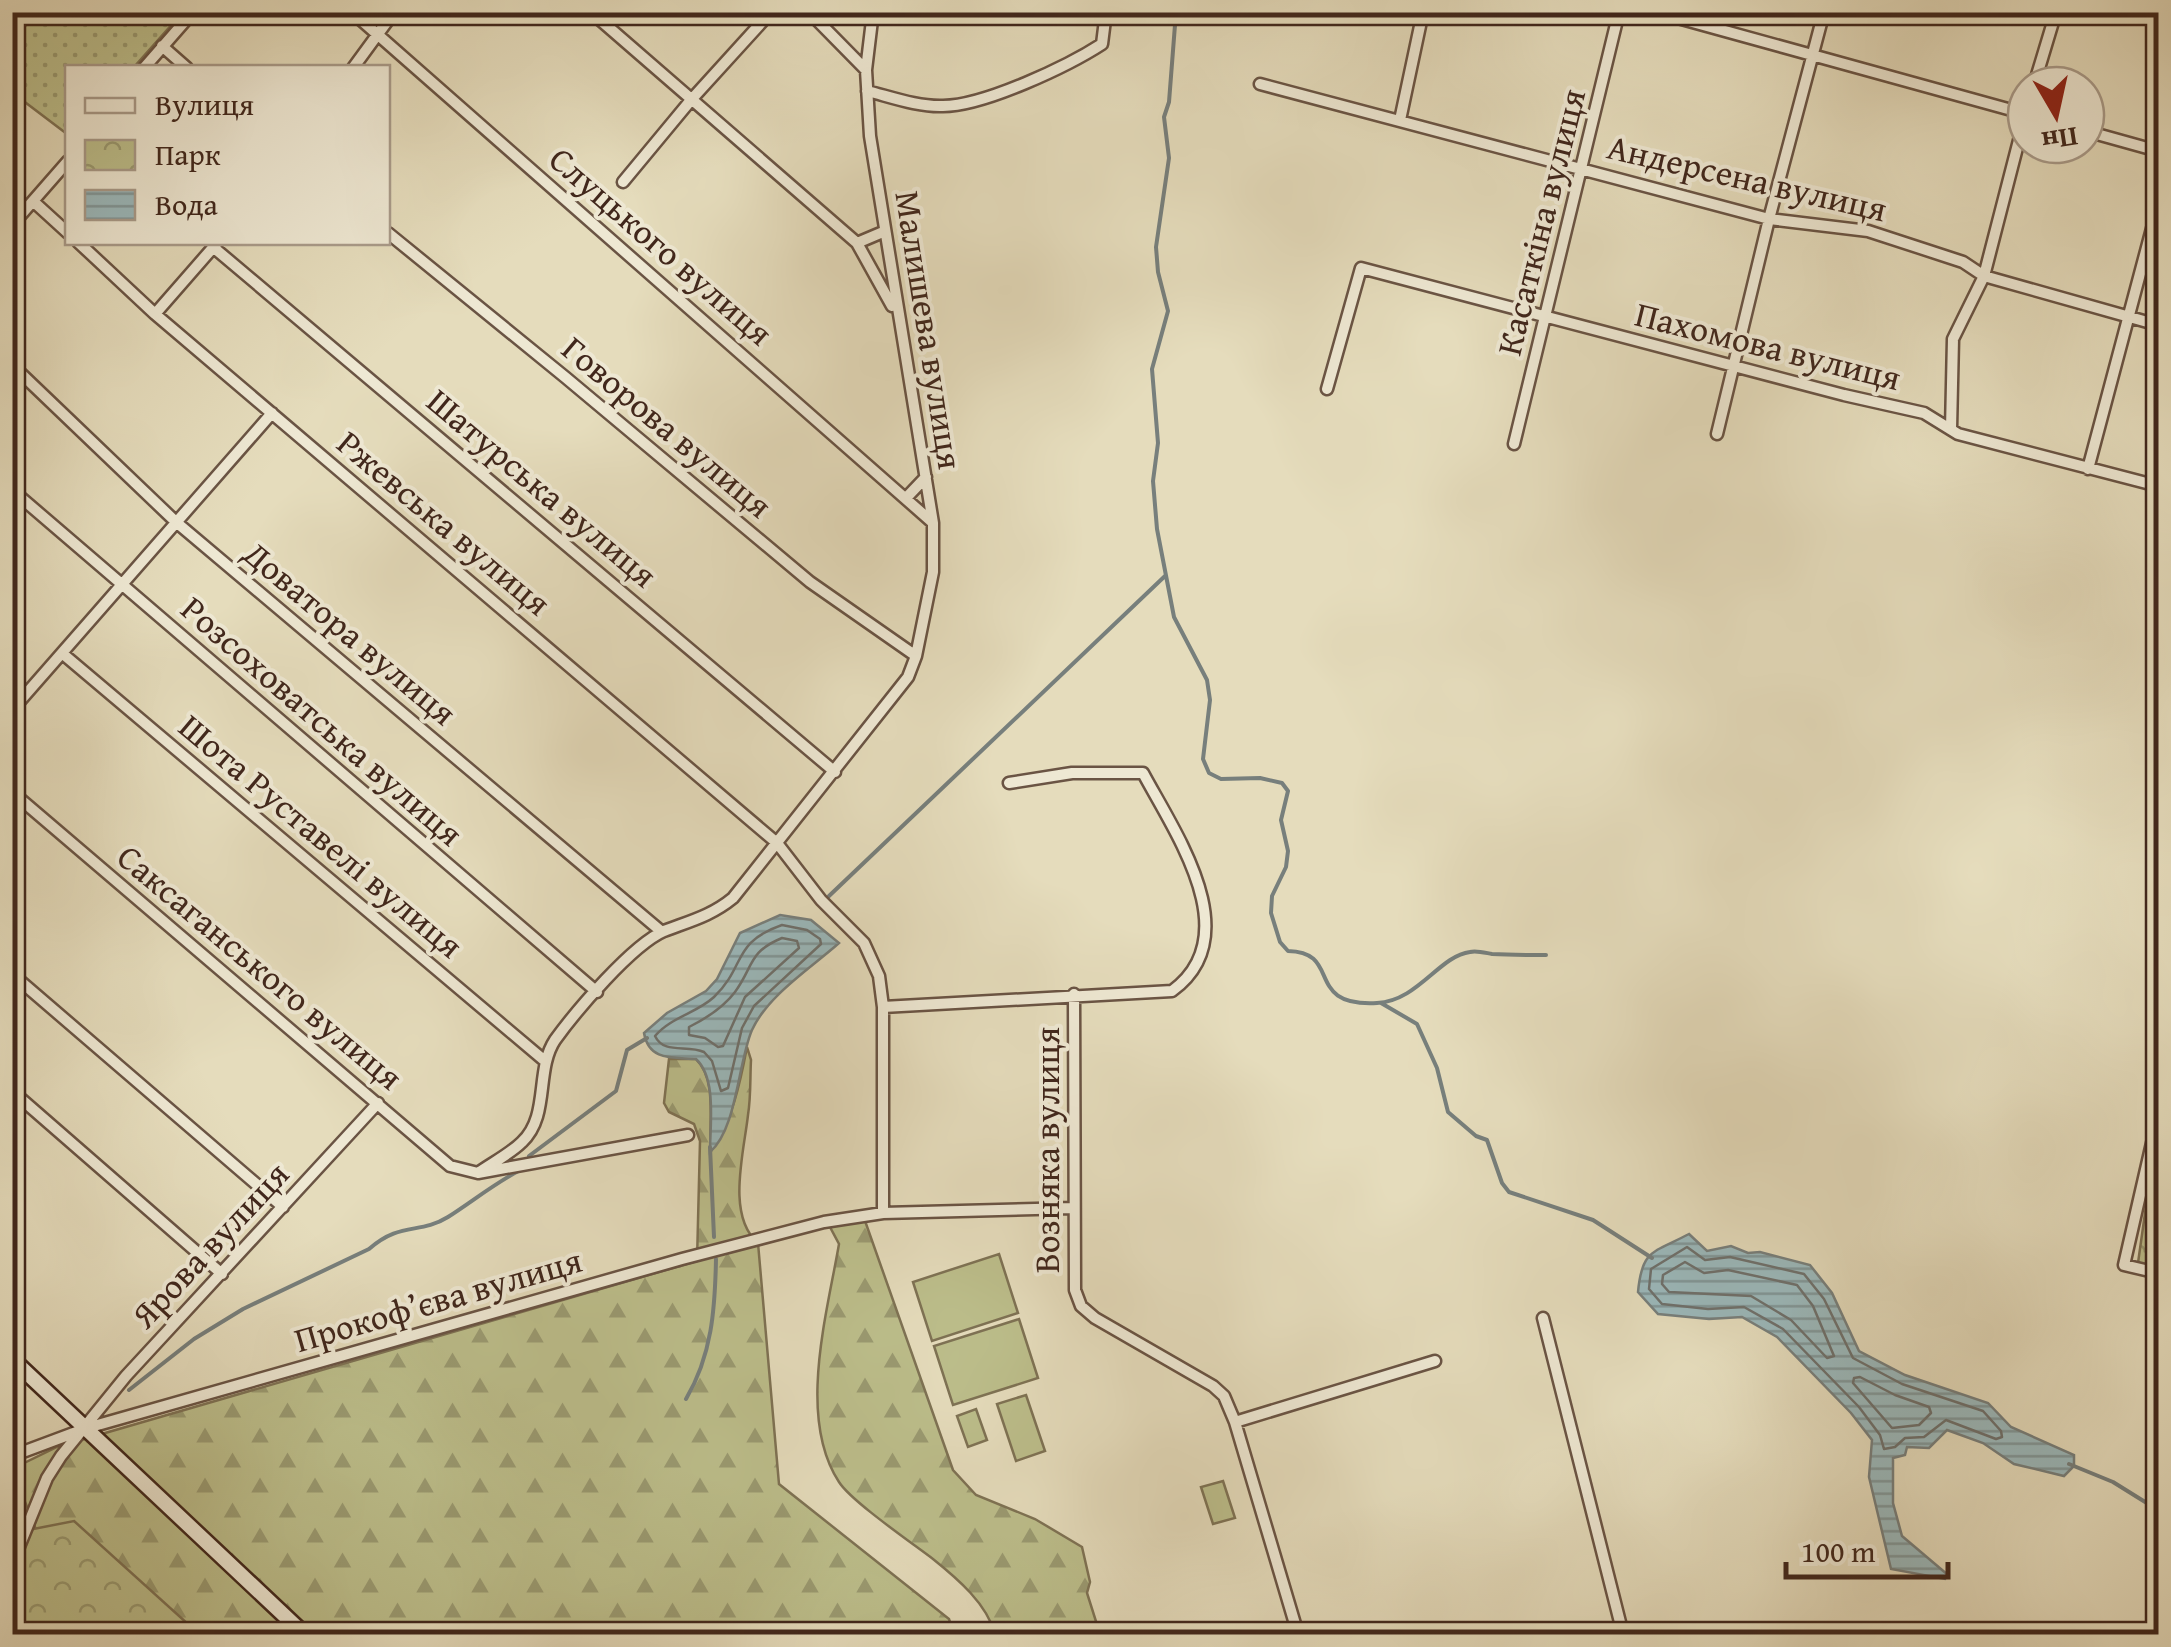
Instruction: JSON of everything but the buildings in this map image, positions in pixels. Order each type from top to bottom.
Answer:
[{"type":"main road","points":[[12,1359],[304,1634]]},
{"type":"street","points":[[146,65],[193,12]]},
{"type":"street","name":"Слуцького вулиця","points":[[352,12],[933,523]]},
{"type":"street","points":[[355,65],[394,12]]},
{"type":"street","points":[[591,12],[857,243],[898,316]]},
{"type":"street","points":[[623,182],[771,12]]},
{"type":"street","points":[[809,12],[866,70]]},
{"type":"street","name":"Малишева вулиця","points":[[545,1061],[555,1041],[633,951],[662,932],[717,912],[734,898],[896,696],[916,656],[933,572],[933,523],[884,232],[867,91],[873,12]]},
{"type":"street","points":[[867,91],[942,106],[991,97],[1074,61],[1102,44],[1106,12]]},
{"type":"street","points":[[1400,120],[1423,12]]},
{"type":"street","name":"Касаткіна вулиця","points":[[1514,444],[1619,12]]},
{"type":"street","points":[[1656,12],[2006,108]]},
{"type":"street","points":[[1718,434],[1824,12]]},
{"type":"street","points":[[2040,65],[2056,12]]},
{"type":"street","points":[[162,46],[184,65]]},
{"type":"street","name":"Андерсена вулиця","points":[[1260,84],[1769,219],[1868,231],[1964,262],[1984,276],[2158,325]]},
{"type":"street","points":[[2106,137],[2158,151]]},
{"type":"street","points":[[12,225],[65,165]]},
{"type":"street","points":[[1951,430],[1953,339],[1984,276],[2013,165]]},
{"type":"street","points":[[34,202],[65,230]]},
{"type":"street","points":[[2088,468],[2158,206]]},
{"type":"street","points":[[857,243],[884,232]]},
{"type":"street","name":"Говорова вулиця","points":[[390,236],[565,376],[810,582],[916,656]]},
{"type":"street","name":"Ржевська вулиця","points":[[81,245],[155,314],[777,843],[821,900],[864,944],[880,976],[884,1213]]},
{"type":"street","points":[[155,314],[215,245]]},
{"type":"street","name":"Шатурська вулиця","points":[[215,245],[835,772]]},
{"type":"street","name":"Пахомова вулиця","points":[[1327,389],[1361,268],[1733,367],[1924,413],[1951,430],[2158,486]]},
{"type":"street","name":"Доватора вулиця","points":[[12,364],[176,522],[662,932]]},
{"type":"street","points":[[12,710],[272,413]]},
{"type":"street","points":[[907,497],[926,477]]},
{"type":"street","name":"Розсоховатська вулиця","points":[[12,490],[597,992]]},
{"type":"street","name":"Шота Руставелі вулиця","points":[[63,654],[545,1061]]},
{"type":"street","points":[[882,1007],[1172,991],[1196,965],[1203,944],[1204,906],[1194,869],[1143,773],[1072,773],[1010,783]]},
{"type":"street","name":"Саксаганського вулиця","points":[[12,792],[450,1166],[478,1173]]},
{"type":"street","points":[[12,974],[283,1207]]},
{"type":"street","name":"Возняка вулиця","points":[[1074,994],[1073,1275],[1081,1306],[1224,1396],[1298,1634]]},
{"type":"street","points":[[478,1173],[524,1140],[534,1124],[545,1061]]},
{"type":"street","points":[[12,1091],[222,1274]]},
{"type":"street","name":"Ярова вулиця","points":[[12,1564],[47,1478],[61,1456],[126,1376],[378,1104]]},
{"type":"street","points":[[2158,1117],[2124,1265],[2158,1273]]},
{"type":"street","points":[[478,1173],[688,1134]]},
{"type":"street","name":"Прокоф’єва вулиця","points":[[12,1456],[87,1428],[682,1259],[834,1220],[884,1213],[1073,1208]]},
{"type":"street","points":[[1543,1318],[1623,1634]]},
{"type":"street","points":[[1235,1422],[1435,1361]]},
{"type":"green space","points":[[13,12],[182,13],[136,65],[65,65],[65,132],[13,93]]},
{"type":"green space","points":[[747,1047],[751,1060],[750,1094],[740,1200],[742,1217],[758,1243],[779,1484],[949,1619],[954,1634],[39,1634],[67,1608],[12,1469],[57,1447],[697,1261],[700,1141],[694,1124],[669,1112],[664,1103],[669,1059],[696,1059],[703,1068],[710,1090],[711,1151],[730,1115]]},
{"type":"green space","points":[[2149,1185],[2158,1186],[2158,1267],[2138,1263]]},
{"type":"green space","points":[[864,1218],[953,1470],[976,1495],[1035,1519],[1082,1547],[1090,1582],[1087,1593],[1100,1634],[995,1634],[985,1612],[961,1584],[839,1482],[826,1456],[817,1397],[823,1333],[839,1244],[830,1227]]},
{"type":"green space","points":[[999,1254],[1018,1313],[932,1341],[913,1282]]},
{"type":"green space","points":[[1019,1319],[1038,1378],[953,1405],[934,1346]]},
{"type":"green space","points":[[1026,1395],[1045,1451],[1016,1461],[997,1404]]},
{"type":"green space","points":[[976,1409],[987,1440],[968,1447],[957,1416]]},
{"type":"green space","points":[[1223,1481],[1235,1518],[1213,1524],[1201,1487]]},
{"type":"green space","points":[[74,1521],[199,1634],[13,1634],[13,1533]]},
{"type":"water","points":[[780,915],[811,920],[839,943],[779,994],[759,1017],[747,1043],[726,1128],[710,1152],[711,1102],[703,1067],[696,1059],[657,1053],[644,1033],[667,1013],[706,991],[717,979],[740,933]]},
{"type":"water","points":[[1689,1234],[1707,1251],[1731,1246],[1810,1265],[1832,1293],[1859,1351],[1905,1375],[1988,1403],[2011,1427],[2074,1455],[2074,1466],[2064,1476],[2014,1464],[1983,1443],[1947,1430],[1929,1448],[1907,1447],[1905,1455],[1893,1458],[1893,1503],[1902,1536],[1948,1575],[1945,1579],[1891,1569],[1869,1477],[1872,1440],[1851,1413],[1777,1337],[1742,1317],[1709,1319],[1658,1314],[1638,1292],[1646,1260],[1658,1249]]},
{"type":"waterway","points":[[1176,12],[1169,102],[1164,117],[1169,158],[1156,247],[1168,311],[1152,369],[1158,443],[1153,481],[1157,529],[1174,617],[1207,680],[1210,700],[1203,759],[1209,773],[1221,779],[1260,778],[1282,783],[1288,791],[1281,820],[1288,851],[1286,867],[1272,896],[1271,913],[1280,942],[1288,951],[1315,960],[1340,997],[1354,1002],[1391,1000],[1416,987],[1448,961],[1472,951],[1546,955]]},
{"type":"waterway","points":[[829,896],[1165,576]]},
{"type":"waterway","points":[[1381,1003],[1417,1024],[1437,1068],[1448,1112],[1476,1136],[1487,1140],[1509,1192],[1593,1220],[1652,1258]]},
{"type":"waterway","points":[[529,1156],[616,1091],[627,1050],[647,1038]]},
{"type":"waterway","points":[[710,1147],[714,1237]]},
{"type":"waterway","points":[[129,1390],[194,1339],[243,1309],[391,1235],[448,1217],[522,1169]]},
{"type":"waterway","points":[[686,1399],[702,1366],[710,1331],[716,1259]]},
{"type":"waterway","points":[[2069,1464],[2113,1482],[2158,1510]]}]
